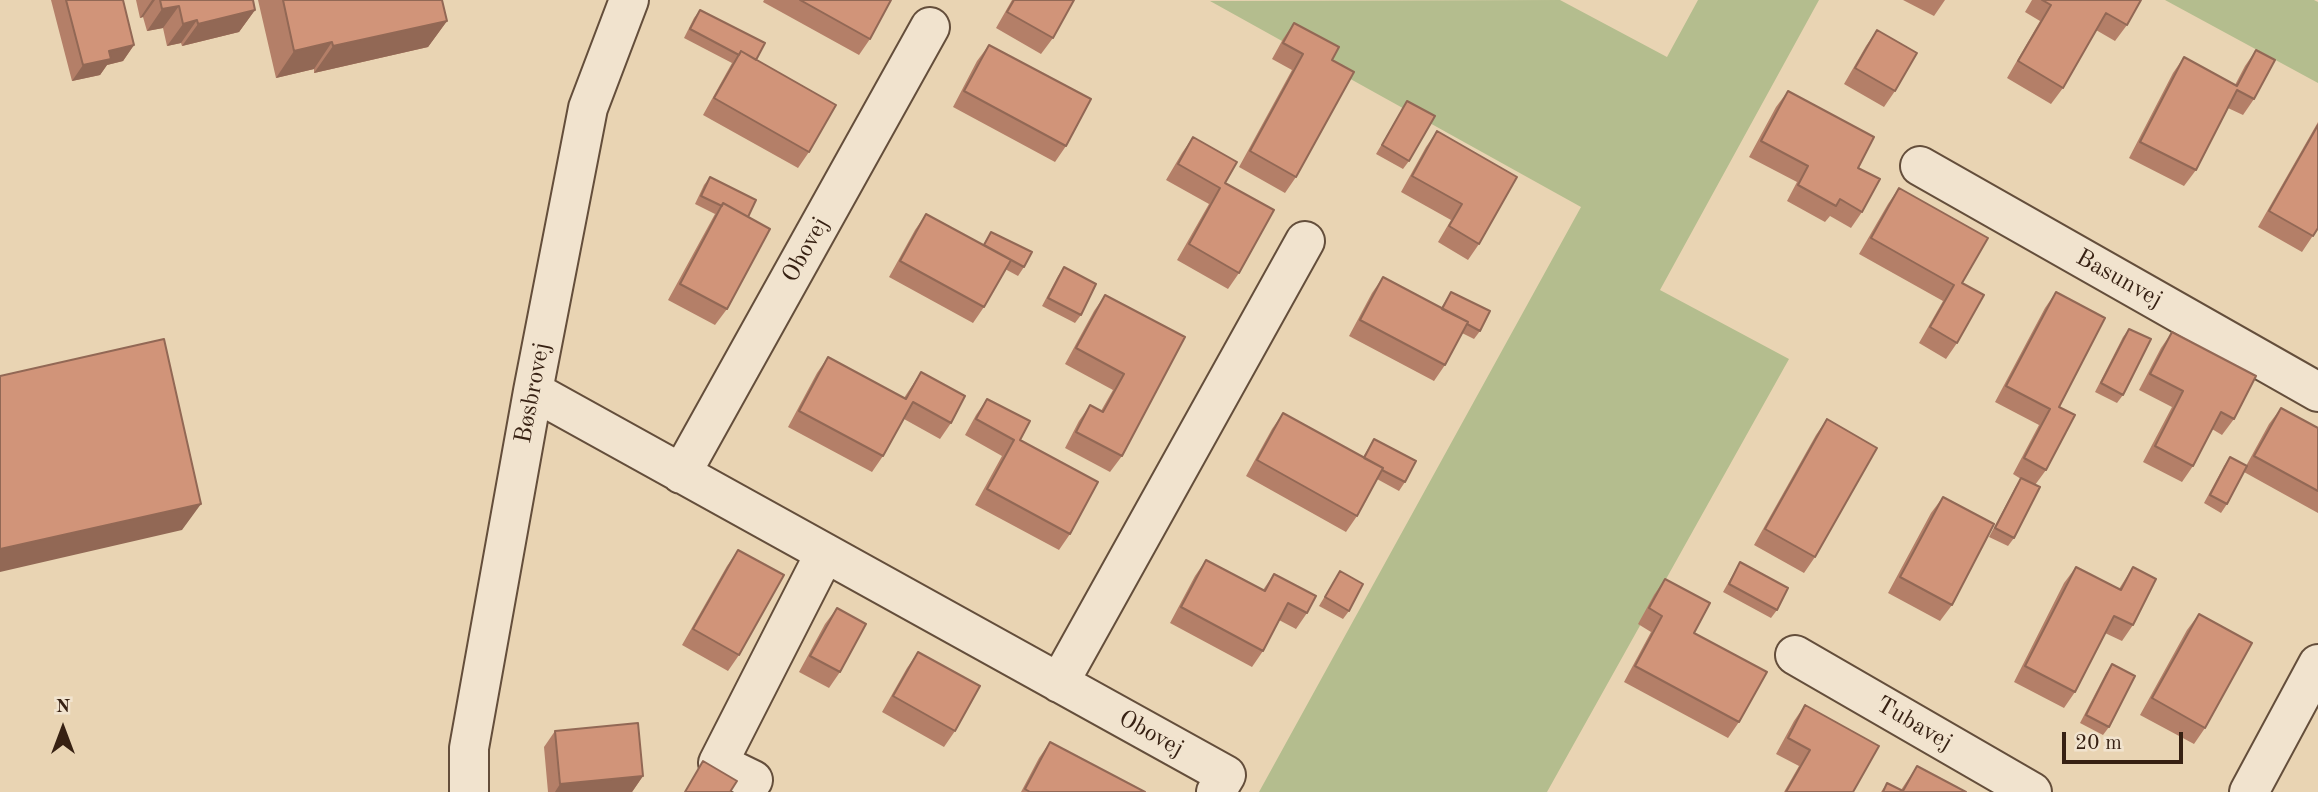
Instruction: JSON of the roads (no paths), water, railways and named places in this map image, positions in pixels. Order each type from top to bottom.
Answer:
[{"type":"street","name":"Bøsbrovej","points":[[469,792],[469,748],[533,391],[588,108],[629,0]]},
{"type":"street","name":"Obovej","points":[[681,474],[930,27]]},
{"type":"street","name":"Basunvej","points":[[1920,166],[2318,392]]},
{"type":"street","points":[[1059,683],[1305,241]]},
{"type":"street","name":"Obovej","points":[[533,391],[1226,775],[1216,792]]},
{"type":"street","points":[[753,780],[718,763],[825,553]]},
{"type":"street","name":"Tubavej","points":[[1795,655],[2032,792]]},
{"type":"street","points":[[2249,792],[2318,664]]}]
